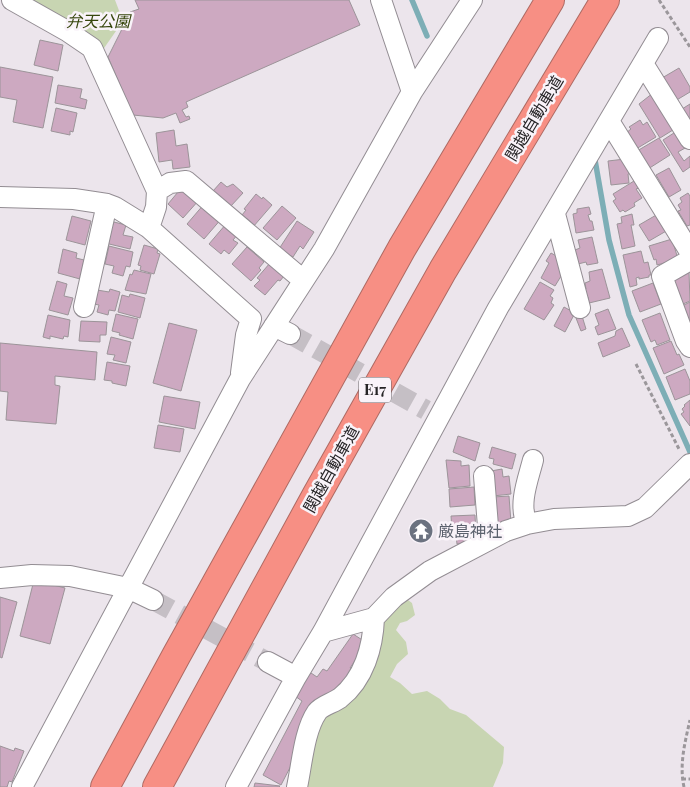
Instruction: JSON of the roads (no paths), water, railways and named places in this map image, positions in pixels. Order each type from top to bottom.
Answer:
[{"type":"highway","points":[[105,787],[397,257],[550,0]]},
{"type":"highway","name":"関越自動車道","points":[[157,787],[316,496],[443,270],[605,0]]},
{"type":"street","points":[[12,0],[68,31],[92,48],[157,191],[156,207],[149,228]]},
{"type":"street","points":[[381,0],[412,92]]},
{"type":"street","points":[[22,787],[240,379],[282,330],[303,280],[324,248],[412,92],[472,0]]},
{"type":"street","points":[[236,787],[296,677],[323,632],[432,414],[555,214],[644,65],[658,38]]},
{"type":"street","points":[[644,65],[690,139]]},
{"type":"street","points":[[609,121],[690,252]]},
{"type":"street","points":[[157,191],[170,183],[186,181],[303,280]]},
{"type":"street","points":[[0,197],[74,199],[107,204],[149,228],[251,319],[246,336],[240,379]]},
{"type":"street","points":[[84,307],[107,204]]},
{"type":"street","points":[[555,214],[580,308]]},
{"type":"street","points":[[689,342],[662,276],[690,260]]},
{"type":"street","points":[[527,524],[523,515],[524,493],[533,460]]},
{"type":"street","points":[[323,632],[374,618],[394,597],[430,571],[489,539],[527,524],[554,519],[628,516],[645,508],[689,465]]},
{"type":"street","points":[[484,476],[489,539]]},
{"type":"street","points":[[0,578],[32,575],[70,576],[128,588],[153,600]]},
{"type":"street","points":[[297,787],[309,728],[318,710],[341,697],[357,678],[367,660],[373,636],[374,618]]},
{"type":"street","points":[[268,662],[296,677]]},
{"type":"waterway","points":[[412,0],[427,36]]},
{"type":"waterway","points":[[595,160],[609,240],[629,315],[690,452]]},
{"type":"tunnel","points":[[290,334],[426,410]]},
{"type":"tunnel","points":[[153,600],[268,662]]},
{"type":"place","name":"厳島神社","points":[[421,531]]},
{"type":"park label","name":"弁天公園","points":[[98,21]]}]
